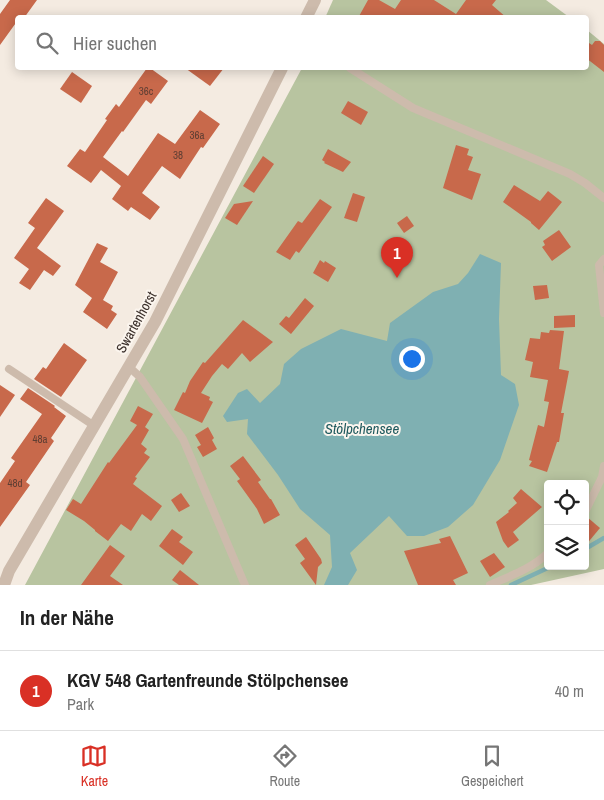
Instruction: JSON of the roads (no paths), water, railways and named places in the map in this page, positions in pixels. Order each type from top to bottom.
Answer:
[{"type":"street","points":[[307,15],[314,0]]},
{"type":"street","name":"Swartenhorst","points":[[4,585],[4,568],[94,425],[155,322],[281,70]]},
{"type":"lane","points":[[353,70],[413,108],[570,174],[604,198]]},
{"type":"lane","points":[[604,259],[599,265],[604,313]]},
{"type":"lane","points":[[128,366],[140,377],[183,439],[245,585]]},
{"type":"lane","points":[[9,369],[94,425]]},
{"type":"lane","points":[[589,504],[602,477],[604,466]]},
{"type":"lane","points":[[490,585],[526,569],[544,556]]},
{"type":"water","name":"Stölpchensee","points":[[480,254],[501,263],[499,319],[501,375],[515,384],[519,405],[500,460],[473,505],[448,527],[424,536],[407,536],[389,516],[350,553],[357,570],[348,585],[324,585],[332,567],[330,535],[300,509],[278,475],[247,434],[248,419],[227,422],[223,416],[238,393],[247,389],[260,403],[280,384],[284,364],[301,349],[341,329],[387,341],[390,323],[433,292],[458,284],[468,273]]},
{"type":"waterway","points":[[589,547],[604,538]]},
{"type":"waterway","points":[[511,585],[544,570]]},
{"type":"place","name":"KGV 548 Gartenfreunde Stölpchensee","points":[[397,278]]}]
